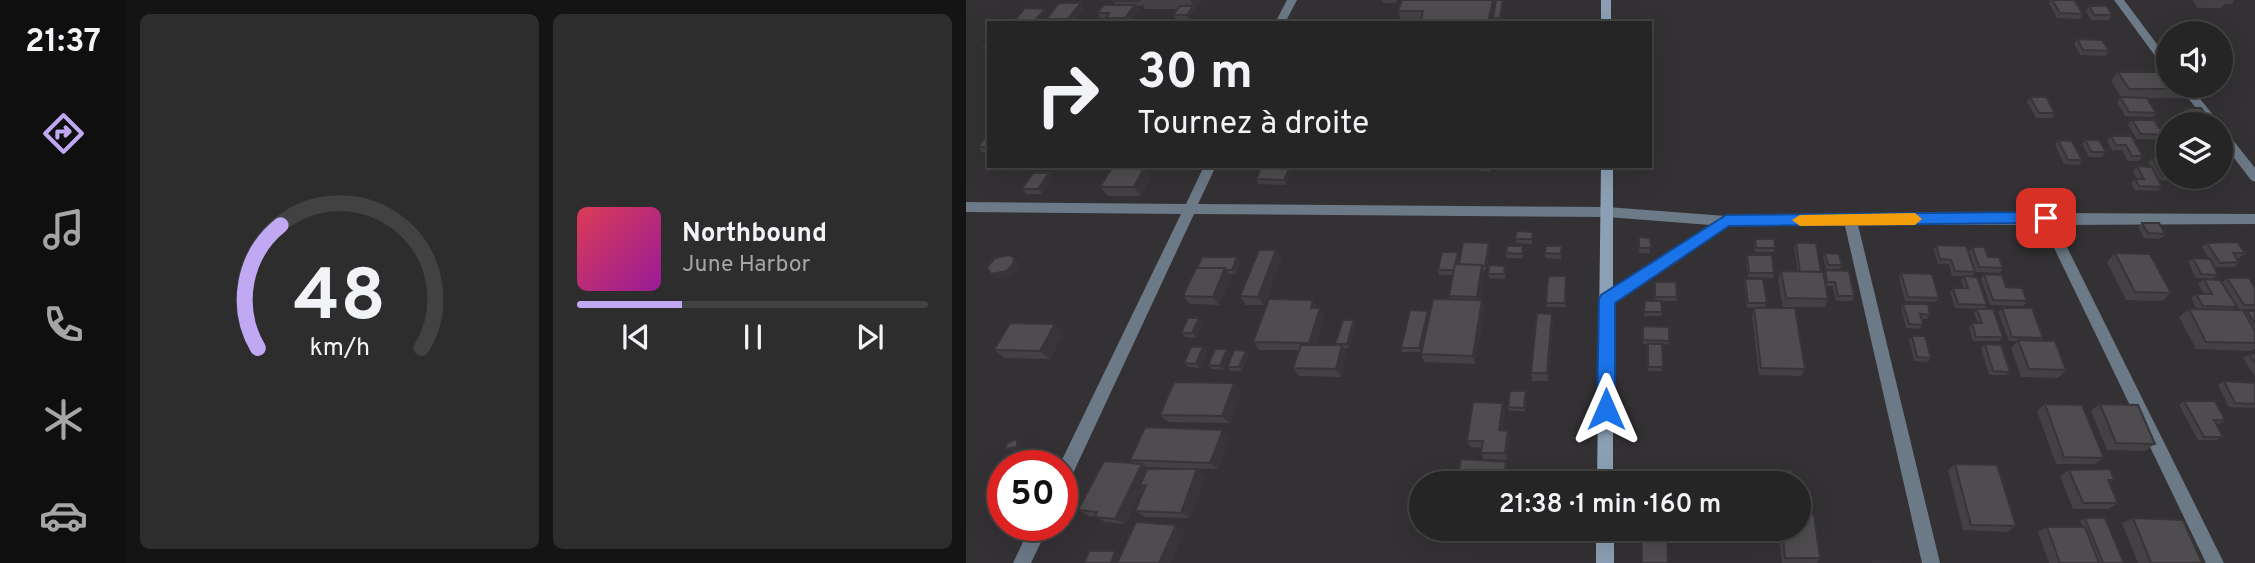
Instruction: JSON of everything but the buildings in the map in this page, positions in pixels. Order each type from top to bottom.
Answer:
[{"type":"main road","points":[[1606,0],[1606,21]]},
{"type":"main road","points":[[1605,471],[1607,168]]},
{"type":"main road","points":[[1605,541],[1605,563]]},
{"type":"street","points":[[1281,21],[1292,0]]},
{"type":"street","points":[[2119,0],[2156,50]]},
{"type":"street","points":[[2193,98],[2205,112]]},
{"type":"street","points":[[2233,149],[2255,177]]},
{"type":"street","points":[[1075,450],[1209,168]]},
{"type":"street","points":[[966,207],[1607,212],[1726,221],[2255,219]]},
{"type":"street","points":[[2046,218],[2215,563]]},
{"type":"street","points":[[1850,220],[1931,563]]},
{"type":"street","points":[[1607,299],[1726,221]]},
{"type":"street","points":[[1022,563],[1032,541]]},
{"type":"slow traffic","points":[[1800,220],[1915,219]]},
{"type":"route","points":[[1606,409],[1607,299],[1726,221],[2046,218]]}]
